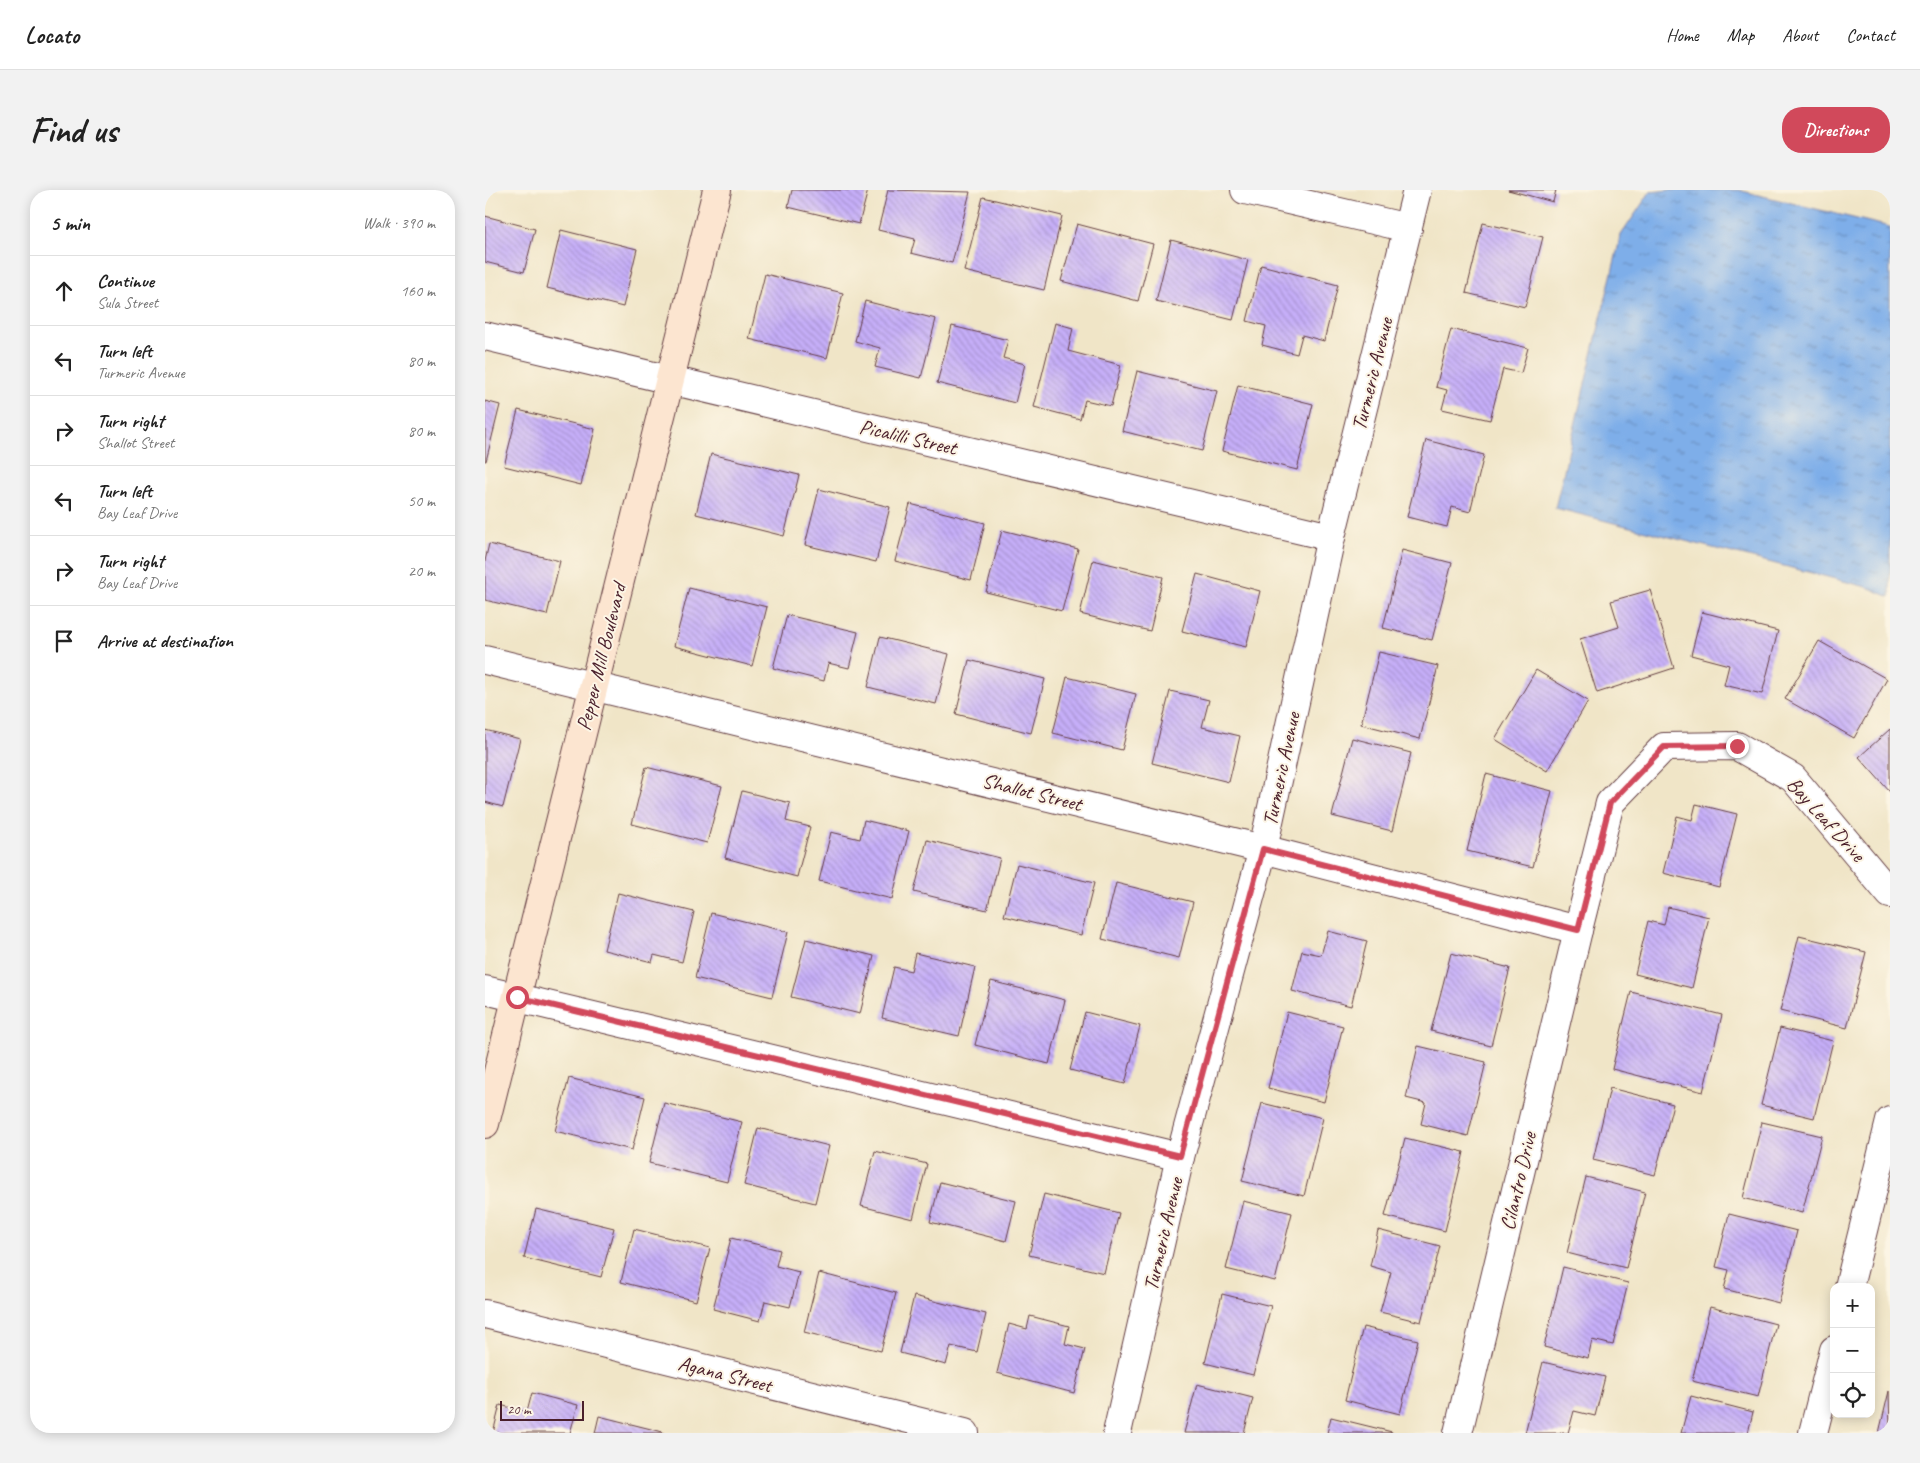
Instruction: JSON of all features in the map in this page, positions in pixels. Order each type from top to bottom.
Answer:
[{"type":"street","name":"Pepper Mill Boulevard","points":[[485,1124],[717,190]]},
{"type":"street","points":[[1245,190],[1408,228]]},
{"type":"street","name":"Turmeric Avenue","points":[[1117,1433],[1180,1156],[1263,849],[1331,538],[1417,190]]},
{"type":"street","name":"Picalilli Street","points":[[485,336],[1331,538]]},
{"type":"street","name":"Shallot Street","points":[[485,660],[1263,849],[1578,930]]},
{"type":"street","name":"Bay Leaf Drive","points":[[1578,930],[1610,803],[1664,747],[1737,746],[1793,778],[1890,894]]},
{"type":"street","name":"Cilantro Drive","points":[[1458,1433],[1578,930]]},
{"type":"street","points":[[485,990],[1180,1156]]},
{"type":"street","points":[[1850,1283],[1890,1121]]},
{"type":"street","name":"Agana Street","points":[[485,1314],[965,1433]]},
{"type":"street","points":[[1813,1433],[1830,1366]]},
{"type":"water","points":[[1670,190],[1738,190],[1890,227],[1890,597],[1867,587],[1555,508],[1621,235],[1650,192]]},
{"type":"building","points":[[792,190],[868,190],[859,224],[788,207]]},
{"type":"building","points":[[888,190],[970,192],[952,263],[911,253],[915,239],[878,230]]},
{"type":"building","points":[[1508,190],[1556,190],[1553,202]]},
{"type":"building","points":[[983,197],[1062,216],[1044,290],[964,271]]},
{"type":"building","points":[[485,216],[535,229],[524,272],[485,262]]},
{"type":"building","points":[[1483,223],[1543,237],[1525,307],[1466,293]]},
{"type":"building","points":[[1077,224],[1153,244],[1138,301],[1061,281]]},
{"type":"building","points":[[561,230],[637,249],[623,307],[547,288]]},
{"type":"building","points":[[1171,240],[1248,260],[1233,320],[1156,301]]},
{"type":"building","points":[[1261,265],[1338,285],[1324,341],[1302,335],[1297,354],[1262,345],[1266,326],[1247,321]]},
{"type":"building","points":[[765,274],[843,293],[827,358],[749,339]]},
{"type":"building","points":[[865,301],[936,319],[921,378],[875,367],[880,348],[855,341]]},
{"type":"building","points":[[1055,323],[1073,328],[1068,351],[1121,365],[1111,406],[1085,400],[1080,419],[1034,407]]},
{"type":"building","points":[[952,326],[1008,340],[1003,358],[1025,364],[1015,403],[937,383]]},
{"type":"building","points":[[1451,329],[1528,348],[1521,373],[1503,369],[1490,420],[1442,409],[1447,390],[1436,387]]},
{"type":"building","points":[[1137,371],[1217,391],[1202,451],[1122,431]]},
{"type":"building","points":[[1238,385],[1313,404],[1297,470],[1222,451]]},
{"type":"building","points":[[485,401],[500,405],[486,461],[485,461]]},
{"type":"building","points":[[518,410],[595,429],[581,485],[504,466]]},
{"type":"building","points":[[1426,440],[1484,455],[1470,512],[1452,507],[1447,527],[1407,517]]},
{"type":"building","points":[[711,454],[799,475],[784,536],[696,514]]},
{"type":"building","points":[[819,489],[890,507],[876,562],[805,545]]},
{"type":"building","points":[[910,504],[985,523],[971,580],[895,561]]},
{"type":"building","points":[[1002,530],[1078,549],[1062,611],[986,592]]},
{"type":"building","points":[[489,544],[560,561],[547,615],[485,600],[485,561]]},
{"type":"building","points":[[1402,550],[1452,563],[1432,640],[1383,628]]},
{"type":"building","points":[[1093,560],[1163,577],[1150,631],[1080,614]]},
{"type":"building","points":[[1197,574],[1260,591],[1246,647],[1182,631]]},
{"type":"building","points":[[689,588],[767,607],[752,666],[674,646]]},
{"type":"building","points":[[1650,590],[1674,668],[1597,693],[1580,639],[1619,627],[1611,601]]},
{"type":"building","points":[[1702,612],[1778,631],[1762,694],[1724,685],[1729,665],[1691,655]]},
{"type":"building","points":[[787,615],[858,632],[849,668],[828,663],[824,681],[773,668]]},
{"type":"building","points":[[880,637],[949,654],[936,704],[868,687]]},
{"type":"building","points":[[1819,641],[1887,679],[1854,738],[1785,699]]},
{"type":"building","points":[[1379,652],[1438,666],[1420,739],[1361,724]]},
{"type":"building","points":[[969,660],[1045,679],[1031,733],[956,714]]},
{"type":"building","points":[[1536,670],[1588,701],[1547,771],[1495,739]]},
{"type":"building","points":[[1067,677],[1136,694],[1122,750],[1053,733]]},
{"type":"building","points":[[1170,691],[1209,700],[1202,727],[1240,736],[1229,782],[1152,763]]},
{"type":"building","points":[[1890,729],[1890,792],[1859,757]]},
{"type":"building","points":[[485,730],[520,739],[503,807],[485,802]]},
{"type":"building","points":[[1352,738],[1411,753],[1392,831],[1332,816]]},
{"type":"building","points":[[646,767],[722,786],[707,843],[632,824]]},
{"type":"building","points":[[1486,774],[1552,791],[1533,867],[1467,851]]},
{"type":"building","points":[[742,791],[790,803],[786,821],[810,827],[797,877],[725,858]]},
{"type":"building","points":[[1696,804],[1737,814],[1719,887],[1663,873],[1677,816],[1692,820]]},
{"type":"building","points":[[864,820],[909,831],[892,899],[819,881],[831,832],[860,839]]},
{"type":"building","points":[[927,840],[1000,858],[987,910],[914,892]]},
{"type":"building","points":[[1017,864],[1094,883],[1081,935],[1004,916]]},
{"type":"building","points":[[1116,883],[1193,902],[1179,958],[1102,939]]},
{"type":"building","points":[[618,893],[694,912],[682,962],[654,955],[652,962],[604,950]]},
{"type":"building","points":[[1668,907],[1709,917],[1692,988],[1635,974],[1648,921],[1664,925]]},
{"type":"building","points":[[711,913],[788,932],[772,997],[695,978]]},
{"type":"building","points":[[1328,931],[1367,941],[1351,1006],[1292,991],[1302,951],[1321,955]]},
{"type":"building","points":[[1799,936],[1866,952],[1847,1028],[1780,1011]]},
{"type":"building","points":[[806,939],[874,956],[860,1014],[791,997]]},
{"type":"building","points":[[915,953],[975,967],[959,1036],[882,1018],[894,967],[911,971]]},
{"type":"building","points":[[1451,953],[1510,968],[1491,1046],[1431,1031]]},
{"type":"building","points":[[991,981],[1065,1000],[1049,1064],[975,1045]]},
{"type":"building","points":[[1631,992],[1722,1015],[1703,1092],[1612,1069]]},
{"type":"building","points":[[1085,1012],[1140,1026],[1125,1084],[1070,1070]]},
{"type":"building","points":[[1287,1012],[1343,1026],[1324,1102],[1268,1088]]},
{"type":"building","points":[[1780,1028],[1833,1041],[1814,1118],[1761,1105]]},
{"type":"building","points":[[1418,1046],[1486,1062],[1468,1136],[1421,1124],[1426,1103],[1406,1098]]},
{"type":"building","points":[[569,1078],[645,1097],[632,1150],[555,1131]]},
{"type":"building","points":[[1610,1088],[1673,1104],[1655,1175],[1593,1160]]},
{"type":"building","points":[[664,1103],[742,1122],[727,1182],[649,1163]]},
{"type":"building","points":[[1262,1103],[1323,1118],[1304,1196],[1242,1181]]},
{"type":"building","points":[[1762,1122],[1822,1136],[1802,1213],[1743,1198]]},
{"type":"building","points":[[758,1128],[829,1146],[815,1203],[744,1185]]},
{"type":"building","points":[[1405,1138],[1464,1152],[1445,1231],[1385,1216]]},
{"type":"building","points":[[875,1151],[927,1164],[913,1219],[861,1206]]},
{"type":"building","points":[[1586,1177],[1645,1192],[1626,1268],[1567,1253]]},
{"type":"building","points":[[940,1182],[1016,1201],[1006,1241],[930,1222]]},
{"type":"building","points":[[1044,1194],[1119,1213],[1104,1273],[1029,1255]]},
{"type":"building","points":[[1243,1201],[1292,1213],[1275,1281],[1226,1269]]},
{"type":"building","points":[[536,1209],[614,1228],[601,1277],[524,1258]]},
{"type":"building","points":[[1729,1214],[1797,1231],[1779,1303],[1724,1289],[1729,1270],[1716,1267]]},
{"type":"building","points":[[634,1229],[710,1248],[696,1301],[621,1282]]},
{"type":"building","points":[[1378,1230],[1440,1246],[1421,1322],[1380,1312],[1391,1272],[1370,1266]]},
{"type":"building","points":[[731,1238],[780,1250],[776,1266],[799,1272],[790,1307],[765,1301],[760,1321],[713,1309]]},
{"type":"building","points":[[1563,1267],[1628,1283],[1613,1345],[1592,1340],[1588,1358],[1544,1347]]},
{"type":"building","points":[[819,1273],[896,1293],[881,1351],[804,1332]]},
{"type":"building","points":[[1222,1294],[1271,1306],[1253,1375],[1205,1363]]},
{"type":"building","points":[[914,1296],[986,1314],[977,1352],[951,1346],[946,1365],[900,1353]]},
{"type":"building","points":[[1710,1307],[1776,1324],[1758,1397],[1692,1381]]},
{"type":"building","points":[[1030,1316],[1069,1326],[1065,1344],[1085,1349],[1074,1393],[997,1373],[1009,1324],[1027,1329]]},
{"type":"building","points":[[1363,1327],[1418,1340],[1400,1414],[1345,1400]]},
{"type":"building","points":[[1543,1362],[1605,1377],[1595,1416],[1574,1411],[1568,1433],[1525,1433]]},
{"type":"building","points":[[1197,1384],[1253,1398],[1244,1433],[1184,1433]]},
{"type":"building","points":[[1889,1391],[1890,1433],[1879,1433]]},
{"type":"building","points":[[532,1393],[578,1405],[570,1433],[493,1433],[500,1405],[527,1412]]},
{"type":"building","points":[[1691,1396],[1753,1412],[1748,1433],[1681,1433]]},
{"type":"building","points":[[599,1416],[663,1432],[663,1433],[595,1433]]},
{"type":"building","points":[[1331,1417],[1392,1432],[1392,1433],[1327,1433]]},
{"type":"route","points":[[517,997],[1180,1156],[1263,849],[1578,930],[1610,803],[1664,747],[1737,746]]}]
